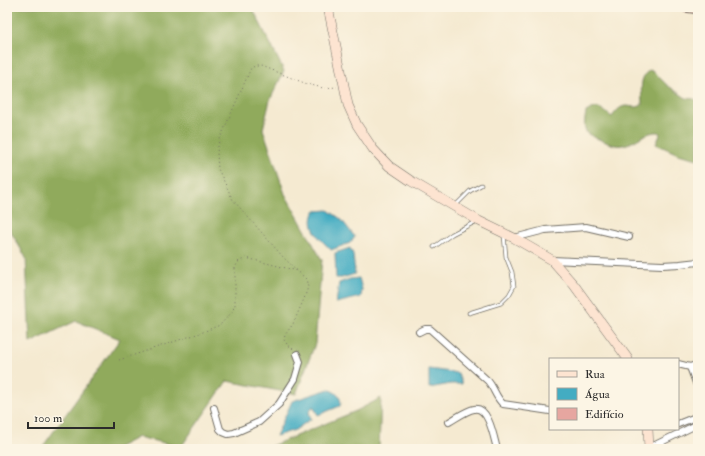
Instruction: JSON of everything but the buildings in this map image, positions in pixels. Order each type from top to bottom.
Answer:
[{"type":"main road","points":[[328,7],[348,105],[357,125],[379,156],[389,166],[455,207],[552,260],[574,285],[627,358]]},
{"type":"main road","points":[[648,430],[649,448]]},
{"type":"street","points":[[514,238],[545,230],[586,227],[628,237]]},
{"type":"street","points":[[552,260],[662,265],[698,262]]},
{"type":"street","points":[[419,332],[425,329],[430,329],[488,381],[503,404],[549,411]]},
{"type":"street","points":[[214,408],[220,429],[228,434],[234,433],[259,422],[280,404],[295,379],[300,362],[298,354]]},
{"type":"street","points":[[679,364],[690,367],[698,364]]},
{"type":"street","points":[[690,367],[698,388]]},
{"type":"street","points":[[449,422],[472,409],[479,409],[487,416],[497,449]]},
{"type":"street","points":[[679,424],[698,416]]},
{"type":"street","points":[[649,448],[698,424]]},
{"type":"lane","points":[[455,207],[470,191],[480,186]]},
{"type":"lane","points":[[434,247],[452,234],[479,220]]},
{"type":"lane","points":[[469,313],[501,303],[509,295],[514,286],[512,272],[505,249],[504,233]]},
{"type":"path","points":[[298,354],[286,344],[284,340],[285,335],[293,324],[304,299],[308,287],[306,279],[284,258],[233,200],[218,169],[217,152],[219,142],[247,76],[251,68],[254,66],[261,66],[307,84],[323,88],[344,86]]},
{"type":"path","points":[[119,360],[220,325],[232,312],[235,305],[235,268],[238,262],[246,258],[299,271]]},
{"type":"green space","points":[[7,7],[252,7],[284,71],[270,100],[263,129],[285,194],[322,260],[315,344],[296,394],[227,381],[181,447],[138,437],[115,449],[41,449],[120,339],[76,321],[30,343],[26,258],[7,225]]},
{"type":"green space","points":[[650,70],[667,85],[686,98],[698,101],[698,159],[678,154],[656,144],[660,135],[659,132],[650,133],[631,143],[620,145],[613,145],[587,133],[585,126],[586,112],[594,108],[600,108],[612,117],[624,106],[638,107],[642,105],[642,81],[646,73]]},
{"type":"green space","points":[[381,398],[379,449],[264,449],[356,411]]},
{"type":"water","points":[[328,210],[341,219],[355,237],[350,243],[331,250],[319,237],[313,227],[312,222],[315,211]]},
{"type":"water","points":[[350,248],[353,254],[355,274],[342,278],[336,278],[335,253]]},
{"type":"water","points":[[359,278],[362,289],[361,297],[336,303],[339,283],[350,279]]},
{"type":"water","points":[[429,369],[458,373],[462,384],[451,384],[429,388]]},
{"type":"water","points":[[329,389],[339,395],[341,403],[340,406],[318,415],[313,406],[309,412],[311,419],[295,430],[276,436],[292,401]]}]
